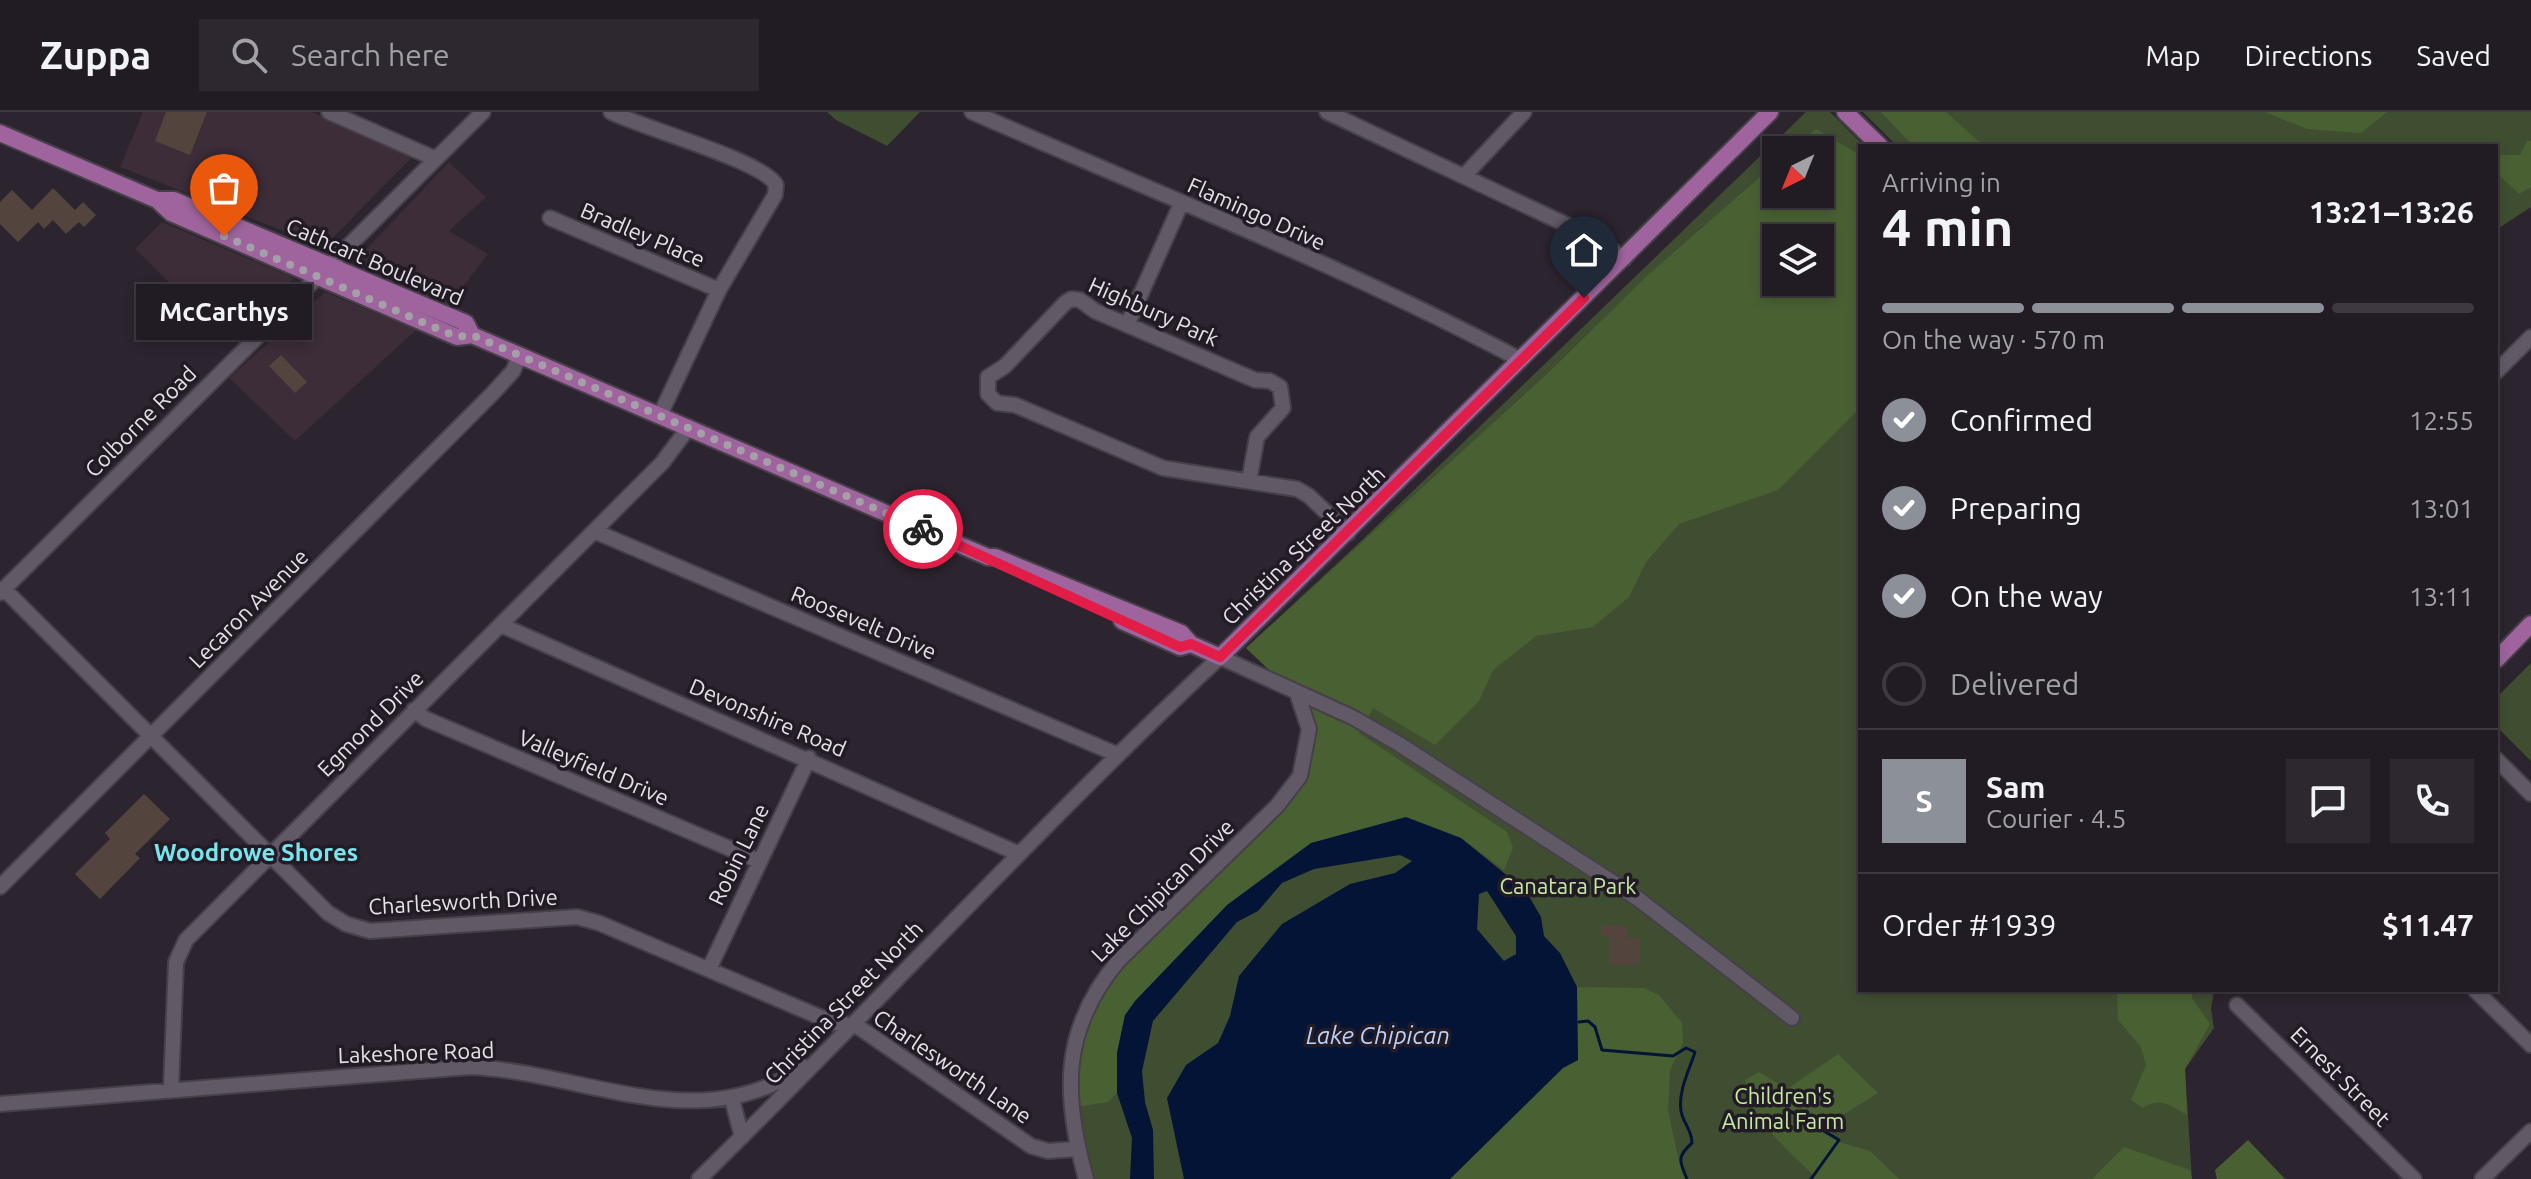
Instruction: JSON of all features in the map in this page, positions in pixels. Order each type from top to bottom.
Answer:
[{"type":"main road","name":"Christina Street North","points":[[1220,657],[1770,112]]},
{"type":"main road","points":[[1845,112],[1878,144]]},
{"type":"main road","name":"Cathcart Boulevard","points":[[0,133],[157,200],[174,200],[457,337],[472,335],[520,355],[988,557],[995,557],[1181,633],[1191,644],[1220,657]]},
{"type":"main road","points":[[2498,658],[2531,624]]},
{"type":"street","points":[[329,112],[436,159]]},
{"type":"street","name":"Colborne Road","points":[[2,591],[483,112]]},
{"type":"street","points":[[611,112],[742,163],[774,180],[775,195],[719,290],[660,415]]},
{"type":"street","name":"Flamingo Drive","points":[[972,112],[1435,316],[1521,360]]},
{"type":"street","points":[[1327,112],[1599,240],[1624,259]]},
{"type":"street","points":[[1464,176],[1524,112]]},
{"type":"street","points":[[1127,325],[1181,204]]},
{"type":"street","name":"Bradley Place","points":[[550,218],[719,290]]},
{"type":"street","name":"Highbury Park","points":[[1249,481],[1257,437],[1283,408],[1280,387],[1270,381],[1255,380],[1127,325],[1080,300],[1068,300],[1005,366],[989,374],[986,383],[988,394],[997,403],[1015,405],[1163,468],[1297,489],[1309,496],[1348,533]]},
{"type":"street","points":[[2498,370],[2531,337]]},
{"type":"street","name":"Lecaron Avenue","points":[[0,887],[493,393],[513,371],[520,355]]},
{"type":"street","name":"Egmond Drive","points":[[171,1089],[175,977],[180,950],[193,931],[662,463],[689,427]]},
{"type":"street","name":"Roosevelt Drive","points":[[594,531],[1116,754]]},
{"type":"street","name":"Charlesworth Drive","points":[[2,591],[328,913],[346,924],[370,931],[577,917],[599,923],[834,1023],[850,1025]]},
{"type":"street","name":"Devonshire Road","points":[[501,625],[809,758],[1017,853]]},
{"type":"street","points":[[1220,657],[1399,744],[1615,883],[1792,1018]]},
{"type":"street","name":"Christina Street North","points":[[699,1179],[1017,853],[1116,754],[1220,657]]},
{"type":"street","name":"Lake Chipican Drive","points":[[1086,1179],[1069,1108],[1069,1076],[1084,1017],[1106,976],[1119,960],[1277,806],[1300,776],[1309,729],[1297,693]]},
{"type":"street","name":"Valleyfield Drive","points":[[414,710],[426,719],[759,861]]},
{"type":"street","name":"Robin Lane","points":[[709,969],[809,758]]},
{"type":"street","points":[[2498,761],[2531,794]]},
{"type":"street","points":[[2477,992],[2531,1045]]},
{"type":"street","name":"Ernest Street","points":[[2237,1005],[2414,1179]]},
{"type":"street","name":"Charlesworth Lane","points":[[850,1025],[862,1029],[1031,1146],[1048,1151],[1078,1149]]},
{"type":"street","name":"Lakeshore Road","points":[[0,1104],[470,1067],[529,1074],[671,1102],[737,1097],[780,1081],[820,1055]]},
{"type":"street","points":[[737,1097],[746,1134]]},
{"type":"street","points":[[2482,1179],[2531,1131]]},
{"type":"shaded area","points":[[143,112],[312,112],[413,156],[324,247],[120,167]]},
{"type":"shaded area","points":[[449,162],[486,197],[449,231],[488,254],[448,306],[355,261]]},
{"type":"shaded area","points":[[162,222],[294,278],[231,343],[135,249]]},
{"type":"shaded area","points":[[325,292],[416,330],[295,441],[229,378]]},
{"type":"green space","points":[[827,112],[920,112],[887,146],[836,120]]},
{"type":"green space","name":"Canatara Park","points":[[1806,112],[1830,112],[1862,144],[1858,144],[1858,992],[2214,992],[2211,1009],[2214,1028],[2185,1069],[2192,1179],[1083,1179],[1070,1108],[1097,996],[1275,805],[1298,775],[1306,728],[1290,690],[1246,648],[1762,154],[1762,208],[1834,208],[1834,136],[1781,136]]},
{"type":"green space","points":[[1863,112],[2531,112],[2531,207],[2498,229],[2498,144],[1895,144]]},
{"type":"green space","points":[[1881,112],[1946,112],[1982,144],[1911,144]]},
{"type":"green space","points":[[2265,112],[2387,112],[2361,133],[2307,129]]},
{"type":"green space","points":[[1816,129],[1828,136],[1808,136]]},
{"type":"green space","points":[[1834,140],[1858,154],[1858,410],[1778,490],[1679,524],[1646,562],[1629,597],[1593,627],[1536,636],[1493,670],[1479,701],[1435,745],[1373,708],[1359,733],[1507,832],[1513,848],[1504,870],[1461,838],[1311,843],[1125,1015],[1117,1053],[1117,1093],[1108,1102],[1070,1108],[1074,1052],[1097,996],[1275,805],[1298,775],[1306,728],[1290,690],[1246,648],[1546,375],[1648,275],[1762,175],[1762,208],[1834,208]]},
{"type":"green space","points":[[2527,141],[2531,141],[2531,187],[2519,194],[2498,174],[2498,158],[2500,155],[2520,155]]},
{"type":"green space","points":[[2531,663],[2531,761],[2498,728],[2498,696]]},
{"type":"green space","points":[[1577,987],[1644,988],[1659,995],[1682,1023],[1683,1043],[1670,1070],[1668,1111],[1679,1161],[1687,1179],[1450,1179],[1563,1068],[1578,1060]]},
{"type":"green space","points":[[2117,992],[2192,992],[2192,998],[2210,1024],[2185,1069],[2187,1115],[2165,1104],[2149,1104],[2143,1108],[2131,1100],[2146,1065],[2141,1047],[2118,1020]]},
{"type":"green space","name":"Children's Animal Farm","points":[[1838,1054],[1878,1093],[1822,1128],[1839,1142],[1870,1151],[1899,1179],[1812,1179],[1813,1175],[1771,1132],[1754,1108],[1745,1080],[1759,1072],[1787,1089]]},
{"type":"green space","points":[[2248,1140],[2285,1179],[2217,1179],[2215,1170]]},
{"type":"green space","points":[[2124,1147],[2190,1170],[2192,1179],[2092,1179]]},
{"type":"water","name":"Lake Chipican","points":[[1406,817],[1461,838],[1526,891],[1541,917],[1544,936],[1560,953],[1577,987],[1578,1060],[1563,1068],[1450,1179],[1184,1179],[1167,1098],[1186,1065],[1218,1043],[1230,1016],[1239,976],[1282,924],[1350,884],[1395,873],[1412,861],[1400,855],[1314,869],[1282,883],[1258,911],[1237,922],[1153,1021],[1142,1071],[1145,1102],[1153,1130],[1154,1179],[1130,1179],[1132,1138],[1117,1093],[1117,1053],[1125,1015],[1227,905],[1311,843]],"holes":[[[1487,891],[1516,936],[1516,954],[1504,961],[1477,929],[1479,894]]]},
{"type":"building","points":[[166,112],[207,112],[190,155],[155,141]]},
{"type":"building","points":[[53,188],[75,210],[83,202],[96,215],[84,227],[79,222],[66,234],[53,220],[44,229],[38,222],[18,242],[0,224],[0,202],[12,190],[32,210]]},
{"type":"building","points":[[281,355],[307,382],[295,393],[269,366]]},
{"type":"building","points":[[144,794],[170,819],[135,854],[140,858],[100,899],[75,874],[110,839],[105,833]]},
{"type":"building","points":[[1601,925],[1627,926],[1627,938],[1640,938],[1640,965],[1609,965],[1609,936],[1601,936]]},
{"type":"waterway","points":[[1579,1022],[1588,1021],[1595,1027],[1602,1050],[1673,1056],[1686,1048],[1695,1052],[1680,1104],[1692,1138],[1681,1159],[1687,1179]]},
{"type":"waterway","points":[[1790,1111],[1839,1140],[1811,1179]]},
{"type":"way so far","points":[[224,236],[457,337],[472,335],[923,529]]},
{"type":"place","name":"McCarthys","points":[[224,236]]},
{"type":"district","name":"Woodrowe Shores","points":[[256,852]]},
{"type":"route","points":[[923,529],[1180,647],[1191,644],[1220,657],[1584,298]]}]
